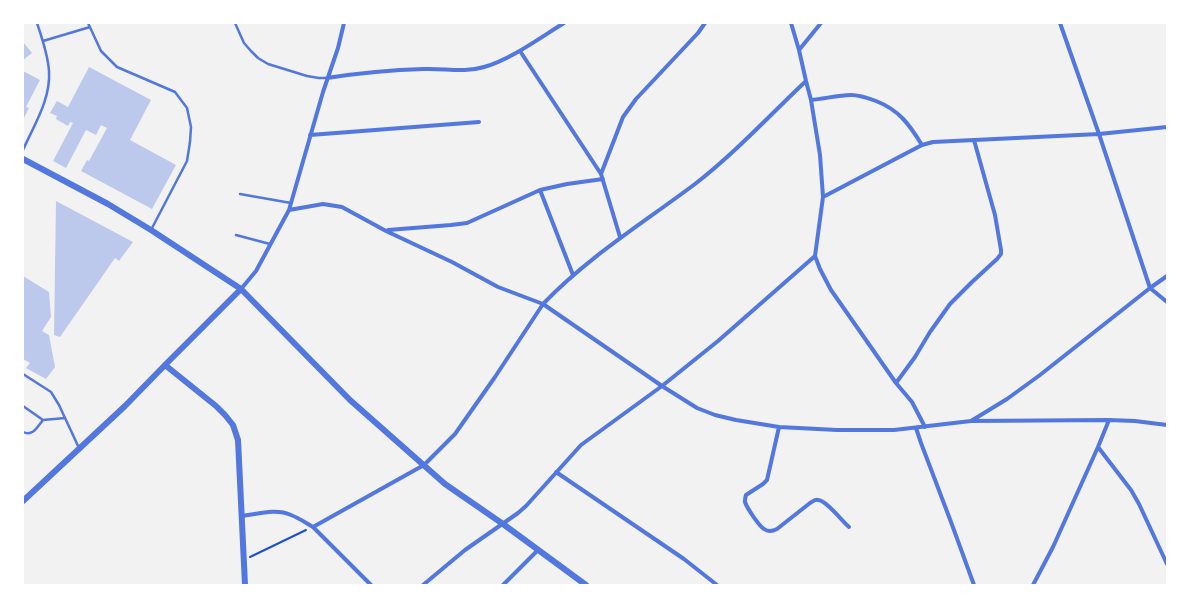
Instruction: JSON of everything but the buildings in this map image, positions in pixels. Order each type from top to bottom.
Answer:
[{"type":"street","points":[[23,501],[125,406],[241,289],[256,271],[289,210],[344,23]]},
{"type":"street","points":[[327,78],[390,70],[473,70],[491,65],[520,51],[564,23]]},
{"type":"street","points":[[602,177],[628,109],[698,33],[705,23]]},
{"type":"street","points":[[791,23],[811,100],[820,155],[823,197],[815,256],[831,290],[896,383],[912,402],[924,427]]},
{"type":"street","points":[[799,50],[821,23]]},
{"type":"street","points":[[1060,23],[1099,134],[1150,288],[1167,302]]},
{"type":"street","points":[[520,51],[602,177],[620,237]]},
{"type":"street","points":[[313,527],[424,465],[454,434],[495,377],[543,304],[561,285],[620,237],[715,168],[806,81]]},
{"type":"street","points":[[811,100],[850,95],[861,96],[880,102],[899,113],[910,125],[922,144]]},
{"type":"street","points":[[310,135],[479,122]]},
{"type":"street","points":[[823,197],[922,144],[933,142],[1099,134],[1167,127]]},
{"type":"street","points":[[896,383],[950,304],[1001,254],[995,216],[974,140]]},
{"type":"street","points":[[23,159],[108,204],[151,230],[241,289],[350,400],[446,484],[586,585]]},
{"type":"street","points":[[386,230],[450,226],[467,223],[540,190],[602,177]]},
{"type":"street","points":[[540,190],[573,275]]},
{"type":"street","points":[[289,210],[324,204],[342,207],[452,262],[498,287],[543,304],[662,386],[697,408],[715,415],[779,427],[837,430],[894,430],[971,421],[1109,420],[1135,421],[1167,425]]},
{"type":"street","points":[[422,585],[464,550],[518,514],[581,445],[662,386],[718,341],[815,256]]},
{"type":"street","points":[[971,421],[1007,399],[1040,375],[1167,276]]},
{"type":"street","points":[[165,365],[216,406],[233,425],[238,440],[245,585]]},
{"type":"street","points":[[1033,585],[1053,547],[1109,420]]},
{"type":"street","points":[[779,427],[767,480],[764,484],[746,495],[745,499],[746,504],[760,525],[765,530],[771,531],[777,529],[810,503],[815,500],[820,500],[825,503],[849,527]]},
{"type":"street","points":[[916,428],[974,585]]},
{"type":"street","points":[[1098,447],[1131,490],[1145,514],[1167,564]]},
{"type":"street","points":[[556,472],[684,559],[717,585]]},
{"type":"street","points":[[242,516],[273,511],[291,514],[313,527],[372,585]]},
{"type":"street","points":[[503,585],[538,550]]},
{"type":"lane","points":[[23,150],[47,97],[49,70],[46,51],[37,23]]},
{"type":"lane","points":[[88,23],[101,51],[116,67],[175,92],[187,108],[191,127],[187,161],[151,230]]},
{"type":"lane","points":[[236,23],[244,43],[258,58],[268,64],[307,76],[327,78]]},
{"type":"lane","points":[[42,41],[90,27]]},
{"type":"lane","points":[[240,194],[291,203]]},
{"type":"lane","points":[[236,235],[271,244]]},
{"type":"lane","points":[[23,374],[51,392],[79,448]]},
{"type":"lane","points":[[23,406],[43,420],[65,418]]},
{"type":"lane","points":[[23,432],[30,434],[43,420]]},
{"type":"path","points":[[244,560],[313,527]]}]
